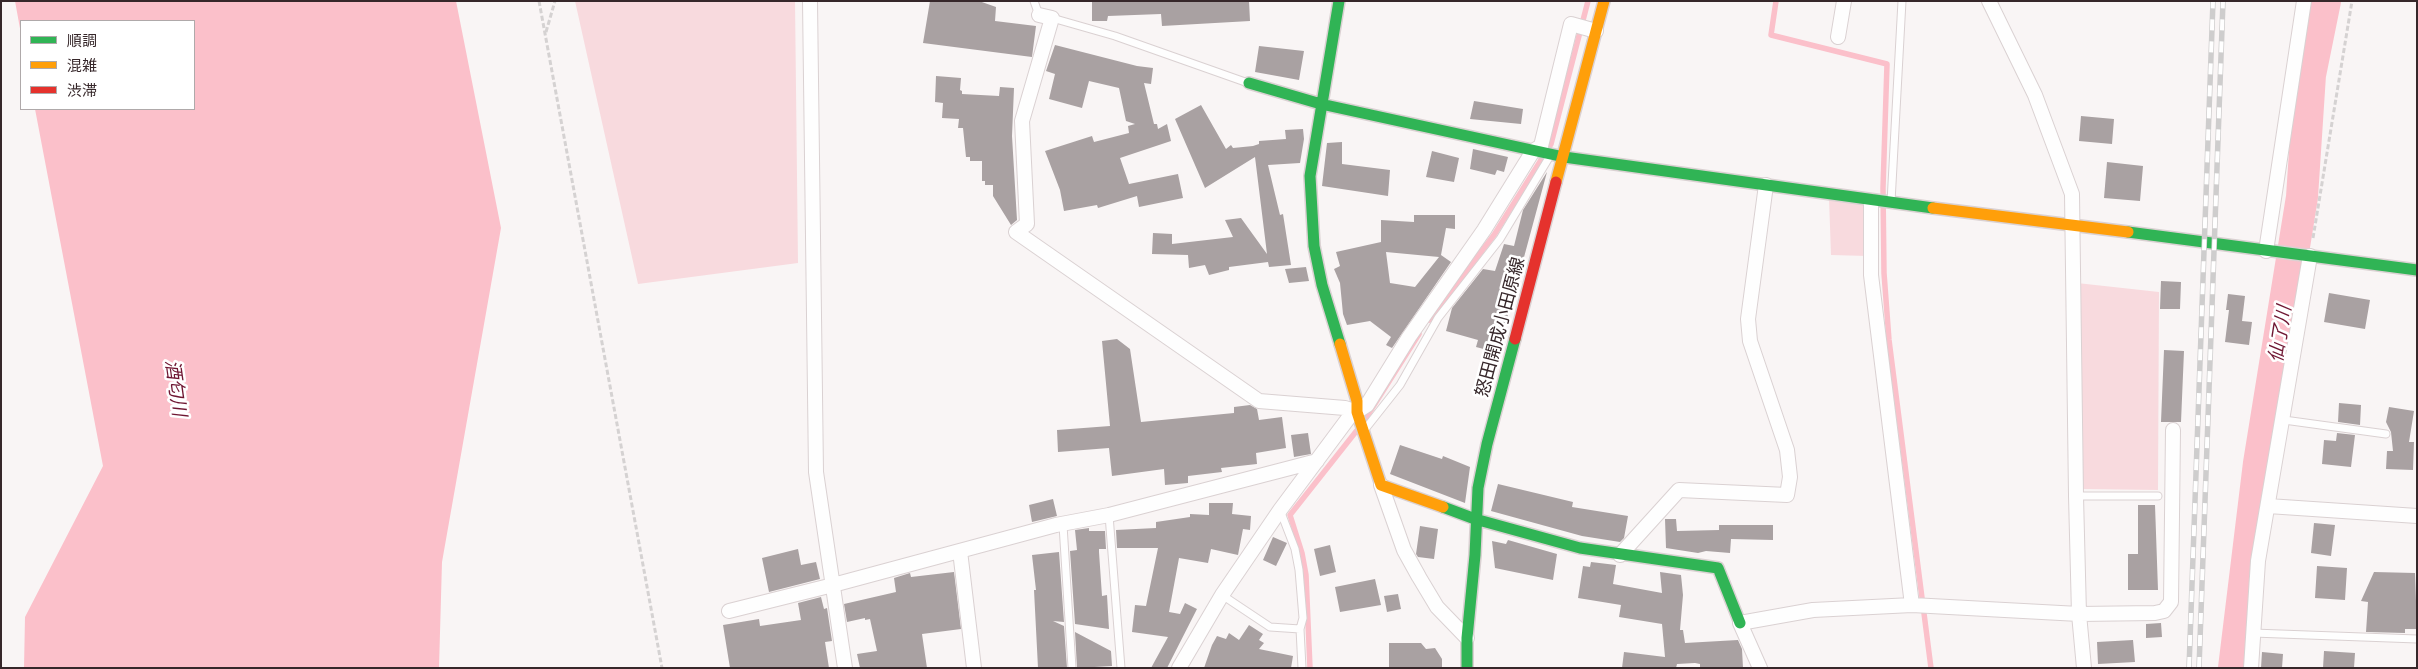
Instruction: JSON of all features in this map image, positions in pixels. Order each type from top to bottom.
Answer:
[{"type":"street","points":[[810,1],[816,472],[845,668]]},
{"type":"street","points":[[1339,1],[1310,176],[1314,246],[1322,285],[1357,401],[1357,412],[1404,550],[1437,607],[1467,638]]},
{"type":"street","name":"怒田開成小田原線","points":[[1467,668],[1467,638],[1475,556],[1475,519],[1478,488],[1487,444],[1604,1]]},
{"type":"street","points":[[1838,37],[1844,1]]},
{"type":"street","points":[[1989,1],[2035,95],[2053,138],[2072,194],[2076,496],[2079,614],[2084,668]]},
{"type":"street","points":[[2270,251],[2304,1]]},
{"type":"street","points":[[1042,11],[1022,121],[1027,224],[1016,232],[1259,401],[1345,408],[1357,412]]},
{"type":"street","points":[[1179,668],[1222,595],[1280,510],[1350,416],[1367,405],[1410,337],[1484,230],[1534,152],[1541,146],[1571,24],[1596,31]]},
{"type":"street","points":[[1249,83],[1321,104],[1534,152],[1871,201],[2417,270]]},
{"type":"street","points":[[1620,554],[1679,490],[1787,495],[1790,477],[1787,450],[1750,341],[1748,319],[1766,185]]},
{"type":"street","points":[[1871,201],[1872,275],[1912,605]]},
{"type":"street","points":[[2251,668],[2258,561],[2284,420],[2310,256]]},
{"type":"street","points":[[1740,623],[1813,610],[1912,605],[2079,614],[2156,614],[2169,607],[2171,602],[2172,430]]},
{"type":"street","points":[[728,610],[1318,461]]},
{"type":"street","points":[[1382,485],[1475,519],[1580,548],[1718,568],[1760,668]]},
{"type":"street","points":[[2268,506],[2417,516]]},
{"type":"street","points":[[960,551],[974,668]]},
{"type":"lane","points":[[1891,203],[1902,1]]},
{"type":"lane","points":[[1042,11],[1249,83]]},
{"type":"lane","points":[[1364,429],[1400,385],[1438,318],[1500,239],[1551,154]]},
{"type":"lane","points":[[2284,420],[2386,434]]},
{"type":"lane","points":[[2076,496],[2158,496]]},
{"type":"lane","points":[[1280,510],[1295,549],[1299,570],[1304,618],[1300,629],[1302,668]]},
{"type":"lane","points":[[1109,515],[1121,668]]},
{"type":"lane","points":[[1063,525],[1072,668]]},
{"type":"lane","points":[[1222,595],[1270,627],[1300,629]]},
{"type":"lane","points":[[2253,632],[2417,639]]},
{"type":"path","points":[[539,1],[662,668]]},
{"type":"path","points":[[545,32],[555,1]]},
{"type":"path","points":[[2310,256],[2352,1]]},
{"type":"shaded area","points":[[575,1],[795,1],[798,263],[638,284]]},
{"type":"shaded area","points":[[1829,198],[1867,204],[1868,256],[1831,255]]},
{"type":"shaded area","points":[[2077,283],[2159,292],[2158,490],[2082,489]]},
{"type":"water","name":"酒匂川","points":[[15,1],[456,1],[501,228],[442,562],[439,668],[24,668],[25,617],[103,466],[35,110],[195,110],[195,20],[20,20],[20,28]]},
{"type":"building","points":[[930,1],[979,1],[996,7],[995,21],[1036,26],[1032,57],[923,43]]},
{"type":"building","points":[[1092,1],[1249,1],[1250,21],[1162,26],[1161,14],[1108,16],[1107,21],[1092,21]]},
{"type":"building","points":[[1055,45],[1137,66],[1153,68],[1151,84],[1144,83],[1154,124],[1157,124],[1158,129],[1167,124],[1171,141],[1120,158],[1129,184],[1178,174],[1183,198],[1139,207],[1137,196],[1098,208],[1097,205],[1064,211],[1060,190],[1045,151],[1092,136],[1094,142],[1129,133],[1128,126],[1135,124],[1126,121],[1119,88],[1089,81],[1082,108],[1049,99],[1055,74],[1046,71]]},
{"type":"building","points":[[1259,46],[1304,51],[1299,80],[1255,72]]},
{"type":"building","points":[[936,76],[961,78],[960,90],[962,94],[999,96],[1000,87],[1014,88],[1012,136],[1017,220],[1011,225],[993,196],[993,185],[985,185],[985,181],[982,181],[982,161],[970,161],[970,157],[966,157],[963,128],[958,128],[959,119],[942,118],[943,103],[935,102]]},
{"type":"building","points":[[1474,101],[1523,109],[1521,124],[1470,119]]},
{"type":"building","points":[[1201,105],[1226,149],[1231,145],[1233,148],[1253,146],[1259,144],[1259,141],[1286,139],[1285,130],[1303,129],[1304,139],[1300,163],[1268,165],[1280,215],[1283,214],[1291,265],[1269,267],[1268,262],[1229,267],[1229,270],[1209,275],[1205,265],[1189,268],[1188,255],[1152,254],[1153,233],[1172,234],[1172,244],[1233,237],[1225,220],[1241,218],[1267,254],[1255,157],[1205,188],[1175,119]]},
{"type":"building","points":[[2081,116],[2114,119],[2112,144],[2079,141]]},
{"type":"building","points":[[1342,142],[1342,164],[1390,170],[1388,196],[1322,186],[1327,143]]},
{"type":"building","points":[[1473,149],[1508,157],[1504,172],[1497,170],[1495,175],[1470,169]]},
{"type":"building","points":[[1432,151],[1459,158],[1454,182],[1426,177]]},
{"type":"building","points":[[2107,162],[2143,166],[2140,201],[2104,198]]},
{"type":"building","points":[[1547,172],[1520,272],[1518,272],[1499,353],[1476,347],[1478,340],[1446,331],[1452,308],[1483,269],[1495,271],[1504,244],[1514,246],[1523,210]]},
{"type":"building","points":[[1414,215],[1455,215],[1455,229],[1446,228],[1441,255],[1451,262],[1392,348],[1386,345],[1391,337],[1370,321],[1347,325],[1343,314],[1340,283],[1334,269],[1340,266],[1336,252],[1381,242],[1381,220],[1414,222]],"holes":[[[1386,252],[1439,257],[1415,287],[1390,283]]]},
{"type":"building","points":[[1306,267],[1309,281],[1289,283],[1285,269]]},
{"type":"building","points":[[2161,281],[2181,282],[2180,309],[2160,309]]},
{"type":"building","points":[[2329,293],[2370,300],[2365,329],[2324,322]]},
{"type":"building","points":[[2228,294],[2245,296],[2242,321],[2252,322],[2249,345],[2225,342],[2229,310],[2226,310]]},
{"type":"building","points":[[1117,339],[1130,349],[1141,422],[1234,413],[1234,407],[1250,405],[1257,409],[1259,420],[1282,417],[1286,448],[1256,453],[1257,464],[1221,468],[1222,472],[1188,476],[1188,483],[1165,485],[1164,469],[1112,476],[1109,448],[1058,452],[1057,430],[1110,426],[1102,341]]},
{"type":"building","points":[[2164,350],[2184,351],[2181,422],[2161,422]]},
{"type":"building","points":[[2339,403],[2361,405],[2360,425],[2338,422]]},
{"type":"building","points":[[2389,407],[2414,411],[2409,442],[2414,442],[2413,470],[2386,469],[2387,451],[2393,451],[2391,432],[2386,422]]},
{"type":"building","points":[[1308,433],[1311,454],[1294,457],[1291,435]]},
{"type":"building","points":[[2337,433],[2355,435],[2351,467],[2322,464],[2324,440],[2336,441]]},
{"type":"building","points":[[1400,445],[1442,459],[1443,456],[1470,467],[1465,503],[1390,474]]},
{"type":"building","points":[[1498,484],[1573,502],[1572,507],[1628,516],[1624,538],[1620,542],[1582,536],[1491,511]]},
{"type":"building","points":[[1053,499],[1057,516],[1032,522],[1029,505]]},
{"type":"building","points":[[1209,503],[1233,503],[1232,514],[1251,516],[1250,530],[1243,529],[1238,555],[1211,549],[1208,563],[1179,558],[1169,612],[1180,614],[1185,603],[1197,609],[1167,668],[1151,668],[1168,637],[1132,632],[1135,605],[1146,606],[1158,548],[1117,548],[1116,530],[1156,528],[1156,522],[1190,517],[1190,514],[1209,515]]},
{"type":"building","points":[[2138,505],[2155,505],[2158,590],[2128,590],[2128,554],[2138,554]]},
{"type":"building","points":[[1665,519],[1676,519],[1677,531],[1719,530],[1719,525],[1773,525],[1773,540],[1731,539],[1730,553],[1706,551],[1698,553],[1666,548]]},
{"type":"building","points":[[2314,523],[2335,525],[2331,556],[2311,553]]},
{"type":"building","points":[[1420,526],[1438,529],[1434,559],[1418,557],[1416,554]]},
{"type":"building","points":[[1089,528],[1089,531],[1105,531],[1106,549],[1099,549],[1099,552],[1102,596],[1107,595],[1109,629],[1075,624],[1070,551],[1077,550],[1075,530]]},
{"type":"building","points":[[1273,537],[1287,543],[1276,566],[1263,560]]},
{"type":"building","points":[[1508,540],[1557,554],[1553,580],[1495,568],[1492,541],[1506,544]]},
{"type":"building","points":[[1330,545],[1336,572],[1320,576],[1314,549]]},
{"type":"building","points":[[798,549],[801,565],[816,562],[820,579],[769,592],[762,558]]},
{"type":"building","points":[[1059,552],[1064,622],[1053,621],[1064,626],[1067,668],[1038,668],[1034,590],[1036,590],[1032,555]]},
{"type":"building","points":[[1591,562],[1616,565],[1613,584],[1662,593],[1660,572],[1681,575],[1683,595],[1680,630],[1683,630],[1685,643],[1738,640],[1742,649],[1743,668],[1700,668],[1700,664],[1695,663],[1677,664],[1676,668],[1622,668],[1624,652],[1665,657],[1662,624],[1619,617],[1621,605],[1578,598],[1583,566],[1590,567]]},
{"type":"building","points":[[2317,566],[2347,568],[2345,600],[2315,598]]},
{"type":"building","points":[[954,572],[961,629],[922,634],[927,668],[860,668],[857,654],[877,651],[870,619],[865,620],[865,618],[847,622],[844,604],[896,592],[894,578],[910,573],[911,577]]},
{"type":"building","points":[[2374,572],[2415,573],[2417,629],[2405,629],[2405,633],[2366,632],[2368,602],[2361,601]]},
{"type":"building","points":[[1375,579],[1381,605],[1340,612],[1335,587]]},
{"type":"building","points":[[1398,594],[1401,609],[1387,612],[1384,596]]},
{"type":"building","points":[[821,597],[824,609],[827,608],[832,641],[825,642],[829,668],[730,668],[723,625],[759,619],[760,626],[801,620],[798,603]]},
{"type":"building","points":[[2161,623],[2162,637],[2146,638],[2146,624]]},
{"type":"building","points":[[1249,625],[1263,634],[1259,640],[1264,643],[1259,649],[1293,656],[1291,668],[1204,668],[1217,636],[1226,639],[1229,633],[1239,640]]},
{"type":"building","points":[[1075,632],[1111,651],[1112,666],[1077,668]]},
{"type":"building","points":[[2133,640],[2135,662],[2098,664],[2097,642]]},
{"type":"building","points":[[1389,643],[1421,643],[1426,649],[1435,648],[1442,659],[1442,668],[1389,668]]},
{"type":"building","points":[[2324,651],[2355,653],[2354,668],[2323,668]]},
{"type":"building","points":[[2262,652],[2283,654],[2282,668],[2261,668]]},
{"type":"waterway","points":[[1429,320],[1494,235],[1551,144],[1588,1]]},
{"type":"waterway","points":[[1776,1],[1771,35],[1887,64],[1883,188],[1884,273],[1889,340],[1931,668]]},
{"type":"waterway","name":"仙了川","points":[[2234,668],[2259,463],[2302,197],[2310,75],[2325,1]]},
{"type":"waterway","points":[[1364,421],[1419,334]]},
{"type":"waterway","points":[[1310,668],[1306,575],[1302,553],[1290,515],[1358,429]]},
{"type":"railway","points":[[2189,668],[2213,1]]},
{"type":"railway","points":[[2199,668],[2223,1]]},
{"type":"traffic: fast","points":[[1339,1],[1310,176],[1314,246],[1322,285],[1340,344]]},
{"type":"traffic: fast","points":[[1249,83],[1321,104],[1564,157],[1933,208]]},
{"type":"traffic: fast","points":[[2128,232],[2417,270]]},
{"type":"traffic: fast","points":[[1467,668],[1467,638],[1475,555],[1478,488],[1487,444],[1515,339]]},
{"type":"traffic: fast","points":[[1443,507],[1475,519],[1580,548],[1718,568],[1740,623]]},
{"type":"traffic: slow","points":[[1556,182],[1604,1]]},
{"type":"traffic: slow","points":[[1933,208],[2128,232]]},
{"type":"traffic: slow","points":[[1340,344],[1357,401],[1357,412],[1381,485],[1443,507]]},
{"type":"traffic: jam","points":[[1515,339],[1556,182]]}]
